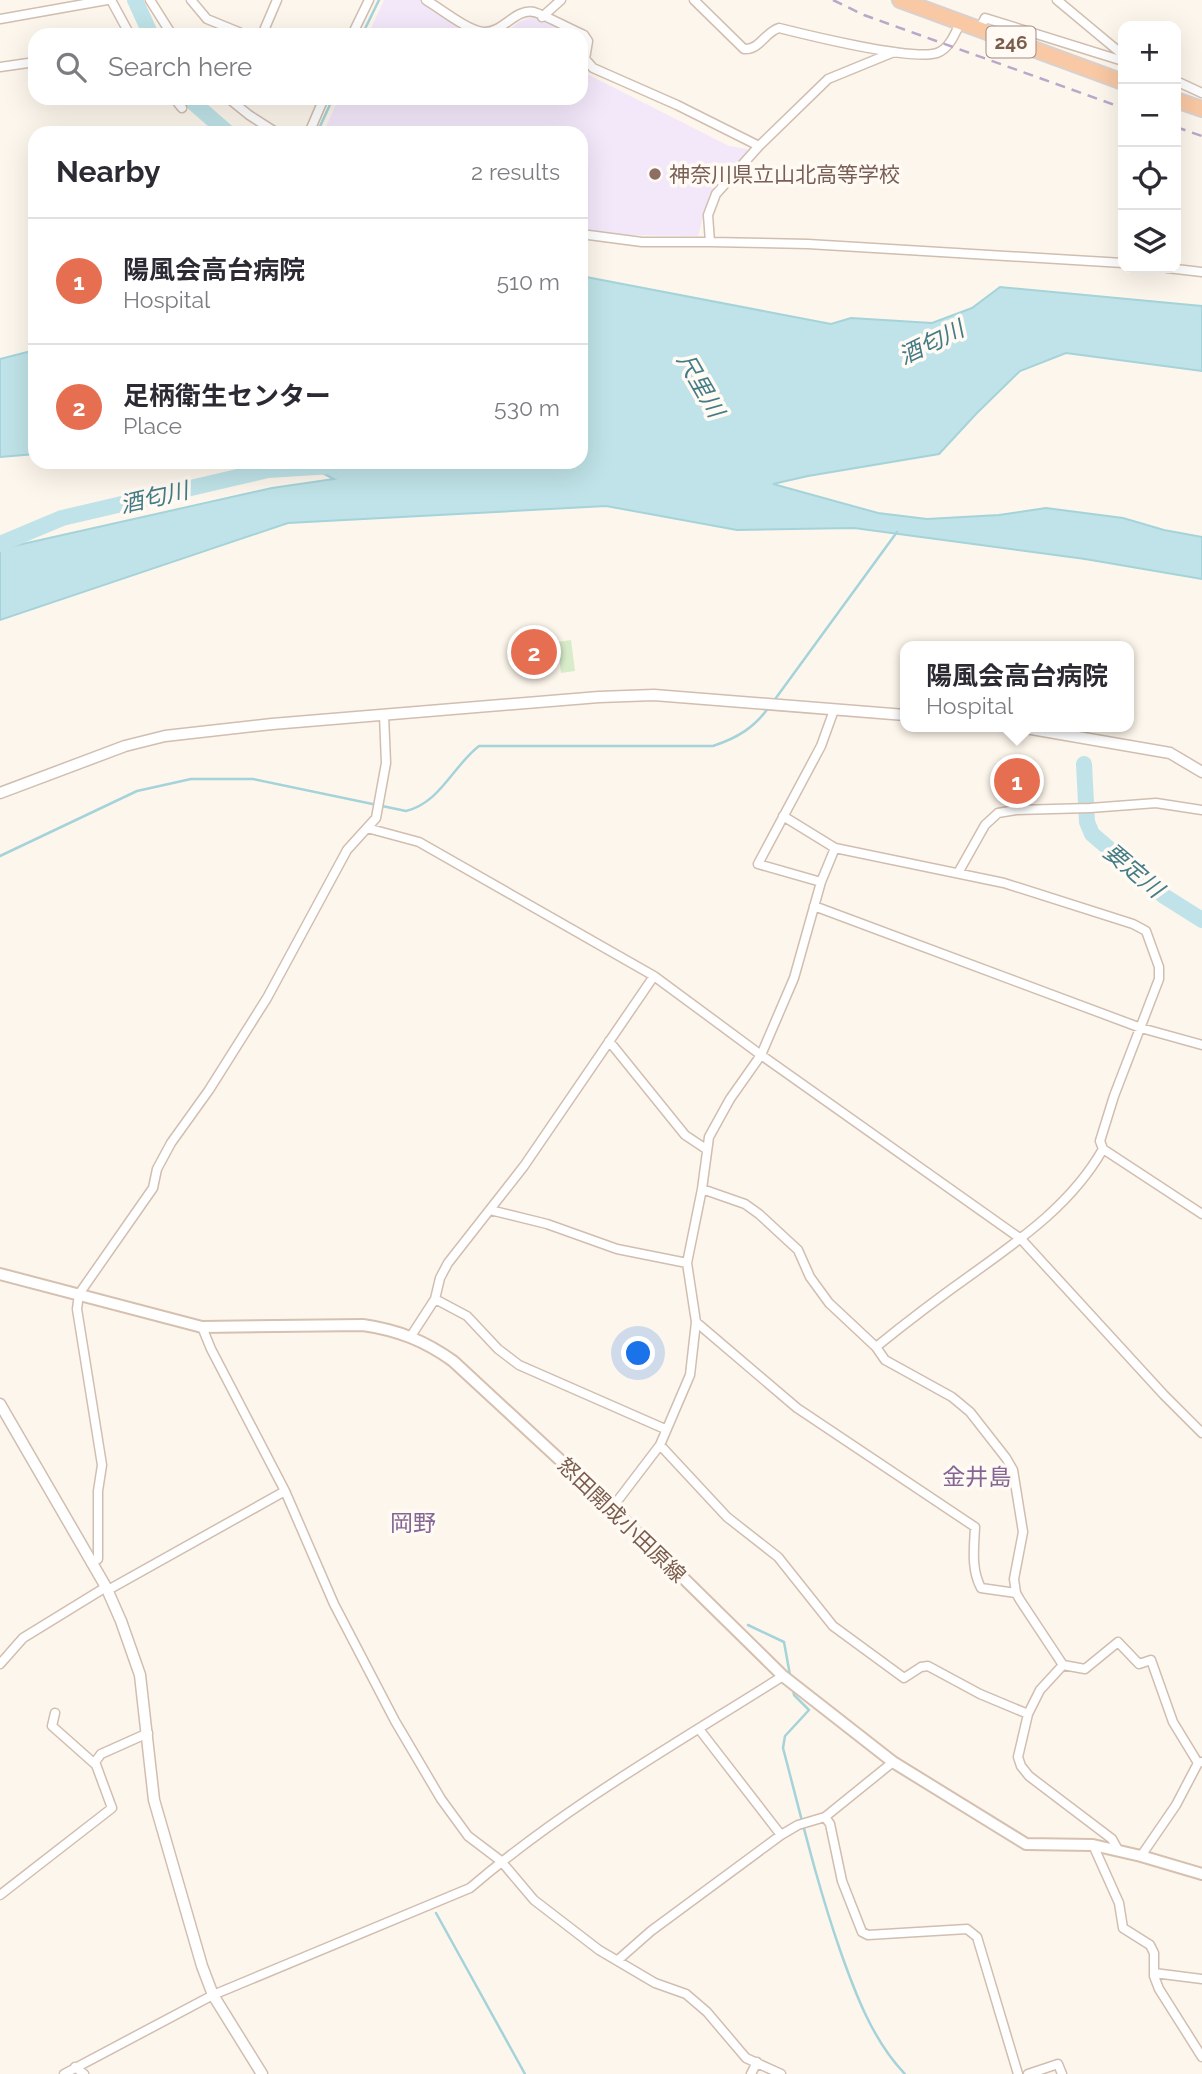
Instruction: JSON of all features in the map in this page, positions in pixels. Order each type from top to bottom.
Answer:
[{"type":"highway","name":"246","points":[[900,0],[1118,80]]},
{"type":"highway","points":[[1181,102],[1202,109]]},
{"type":"main road","name":"怒田開成小田原線","points":[[0,1274],[202,1327],[363,1325],[387,1328],[431,1345],[453,1361],[612,1508],[785,1677],[893,1762],[1026,1844],[1093,1845],[1202,1874]]},
{"type":"street","points":[[0,19],[109,0],[126,28]]},
{"type":"street","points":[[152,0],[168,28]]},
{"type":"street","points":[[191,0],[207,19],[229,28]]},
{"type":"street","points":[[265,28],[277,0]]},
{"type":"street","points":[[355,28],[369,0]]},
{"type":"street","points":[[426,0],[471,28]]},
{"type":"street","points":[[542,17],[561,0]]},
{"type":"street","points":[[694,0],[744,50],[755,48],[779,28],[894,52],[937,53],[947,45],[960,23]]},
{"type":"street","points":[[1057,0],[1118,51]]},
{"type":"street","points":[[501,28],[520,14],[533,12],[568,28]]},
{"type":"street","points":[[979,30],[985,18],[1118,59]]},
{"type":"street","points":[[710,242],[708,215],[716,194],[759,146],[828,79],[894,52]]},
{"type":"street","points":[[588,62],[593,68],[677,105],[759,146]]},
{"type":"street","points":[[0,67],[28,63]]},
{"type":"street","points":[[1181,83],[1202,93]]},
{"type":"street","points":[[237,105],[266,126]]},
{"type":"street","points":[[312,126],[321,105]]},
{"type":"street","points":[[588,235],[642,242],[833,246],[1118,264]]},
{"type":"street","points":[[1181,270],[1202,272]]},
{"type":"street","points":[[0,793],[125,746],[209,729],[599,697],[654,695],[900,715]]},
{"type":"street","points":[[821,882],[758,864],[821,746],[834,710]]},
{"type":"street","points":[[91,1563],[98,1559],[98,1491],[102,1465],[77,1309],[79,1294],[153,1188],[157,1169],[171,1143],[209,1090],[260,1010],[347,850],[376,818],[386,763],[384,715]]},
{"type":"street","points":[[1049,732],[1170,753],[1202,772]]},
{"type":"street","points":[[958,873],[985,825],[998,814],[1016,810],[1156,803],[1202,810]]},
{"type":"street","points":[[783,816],[835,848],[1004,883],[1133,924],[1146,931],[1159,973],[1100,1141],[1103,1149],[1202,1214]]},
{"type":"street","points":[[367,828],[419,842],[654,976],[1021,1239],[1202,1433]]},
{"type":"street","points":[[612,1508],[660,1445],[690,1374],[696,1322],[687,1263],[702,1189],[706,1149],[716,1121],[761,1055],[793,978],[821,882],[835,848]]},
{"type":"street","points":[[814,905],[1141,1028],[1202,1045]]},
{"type":"street","points":[[411,1336],[435,1299],[440,1278],[448,1263],[524,1166],[654,976]]},
{"type":"street","points":[[609,1041],[685,1135],[706,1149]]},
{"type":"street","points":[[876,1347],[1021,1239],[1073,1192],[1103,1149]]},
{"type":"street","points":[[702,1189],[746,1204],[798,1250],[810,1277],[830,1303],[876,1347],[885,1360],[952,1397],[970,1412],[1006,1458],[1013,1470],[1023,1532],[1014,1580],[1016,1593],[1063,1665],[1085,1668],[1118,1642],[1139,1664],[1151,1660],[1173,1722],[1200,1762],[1176,1805],[1141,1856]]},
{"type":"street","points":[[490,1210],[547,1224],[617,1249],[687,1263]]},
{"type":"street","points":[[435,1299],[467,1316],[498,1349],[519,1365],[665,1429]]},
{"type":"street","points":[[696,1322],[797,1408],[975,1527],[973,1560],[981,1588],[1016,1593]]},
{"type":"street","points":[[202,1327],[285,1491],[334,1604],[395,1721],[434,1788],[468,1836],[501,1861],[534,1900],[599,1950],[655,1983],[686,1994],[707,2012],[746,2058],[781,2074]]},
{"type":"street","points":[[0,1404],[107,1588],[140,1675],[150,1770],[161,1826],[198,1954],[213,1994],[262,2074]]},
{"type":"street","points":[[660,1445],[727,1517],[778,1557],[833,1626],[904,1678],[921,1667],[928,1666],[980,1694],[1028,1714]]},
{"type":"street","points":[[0,1664],[23,1638],[107,1588],[285,1491]]},
{"type":"street","points":[[1063,1665],[1040,1690],[1028,1714],[1018,1757],[1029,1776],[1112,1839],[1118,1850]]},
{"type":"street","points":[[64,2074],[213,1994],[470,1888],[560,1817],[785,1677]]},
{"type":"street","points":[[0,1895],[111,1808],[96,1765],[52,1726],[55,1713]]},
{"type":"street","points":[[699,1729],[781,1835]]},
{"type":"street","points":[[96,1765],[101,1755],[148,1733]]},
{"type":"street","points":[[618,1961],[651,1931],[781,1835],[798,1825],[825,1817],[893,1762]]},
{"type":"street","points":[[825,1817],[830,1824],[842,1881],[862,1931],[868,1935],[967,1929],[977,1937],[1018,2074]]},
{"type":"street","points":[[1093,1845],[1119,1903],[1123,1928],[1150,1945],[1154,1953],[1154,1973],[1159,1989],[1202,2057]]},
{"type":"street","points":[[1154,1973],[1202,1979]]},
{"type":"street","points":[[751,2074],[757,2062]]},
{"type":"street","points":[[1028,2074],[1058,2064],[1062,2074]]},
{"type":"street","points":[[75,2067],[84,2074]]},
{"type":"shaded area","points":[[384,0],[420,0],[470,28],[371,28]]},
{"type":"shaded area","points":[[540,17],[561,28],[512,28],[519,22]]},
{"type":"shaded area","name":"神奈川県立山北高等学校","points":[[588,75],[729,146],[747,149],[748,152],[709,196],[698,236],[618,235],[588,229],[588,126],[326,126],[336,105],[588,105]]},
{"type":"green space","points":[[571,640],[575,671],[561,673],[557,642]]},
{"type":"water","points":[[588,277],[831,324],[851,318],[932,323],[972,308],[1000,287],[1202,306],[1202,371],[1066,353],[1020,371],[939,454],[773,484],[878,513],[927,519],[999,515],[1046,508],[1123,518],[1202,537],[1202,579],[1085,559],[854,528],[737,530],[606,506],[288,523],[0,620],[0,549],[272,488],[334,479],[315,469],[588,469]]},
{"type":"water","points":[[28,352],[28,455],[0,457],[0,359]]},
{"type":"waterway","name":"尺里川","points":[[135,0],[148,28]]},
{"type":"waterway","points":[[365,28],[379,0]]},
{"type":"waterway","name":"尺里川","points":[[196,105],[220,126]]},
{"type":"waterway","points":[[320,126],[330,105]]},
{"type":"waterway","name":"酒匂川","points":[[0,544],[62,518],[268,470],[284,469]]},
{"type":"waterway","points":[[773,702],[897,532]]},
{"type":"waterway","points":[[0,856],[137,791],[191,779],[253,779],[406,811],[418,807],[437,792],[479,746],[713,746],[744,731],[769,707]]},
{"type":"waterway","name":"要定川","points":[[1084,764],[1087,822],[1092,834],[1164,896],[1202,920]]},
{"type":"waterway","points":[[748,1625],[784,1642],[790,1675]]},
{"type":"waterway","points":[[793,1689],[794,1695],[809,1710],[785,1736],[783,1748],[817,1875],[840,1950],[859,1999],[883,2047],[905,2074]]},
{"type":"waterway","points":[[436,1913],[525,2074]]},
{"type":"railway","points":[[833,0],[864,15],[1118,106]]},
{"type":"railway","points":[[1181,129],[1202,136]]},
{"type":"place","name":"神奈川県立山北高等学校","points":[[655,174]]},
{"type":"place","name":"足柄衛生センター","points":[[534,652]]},
{"type":"place","name":"陽風会高台病院","points":[[1017,781]]},
{"type":"district","name":"金井島","points":[[977,1476]]},
{"type":"district","name":"岡野","points":[[413,1522]]}]
